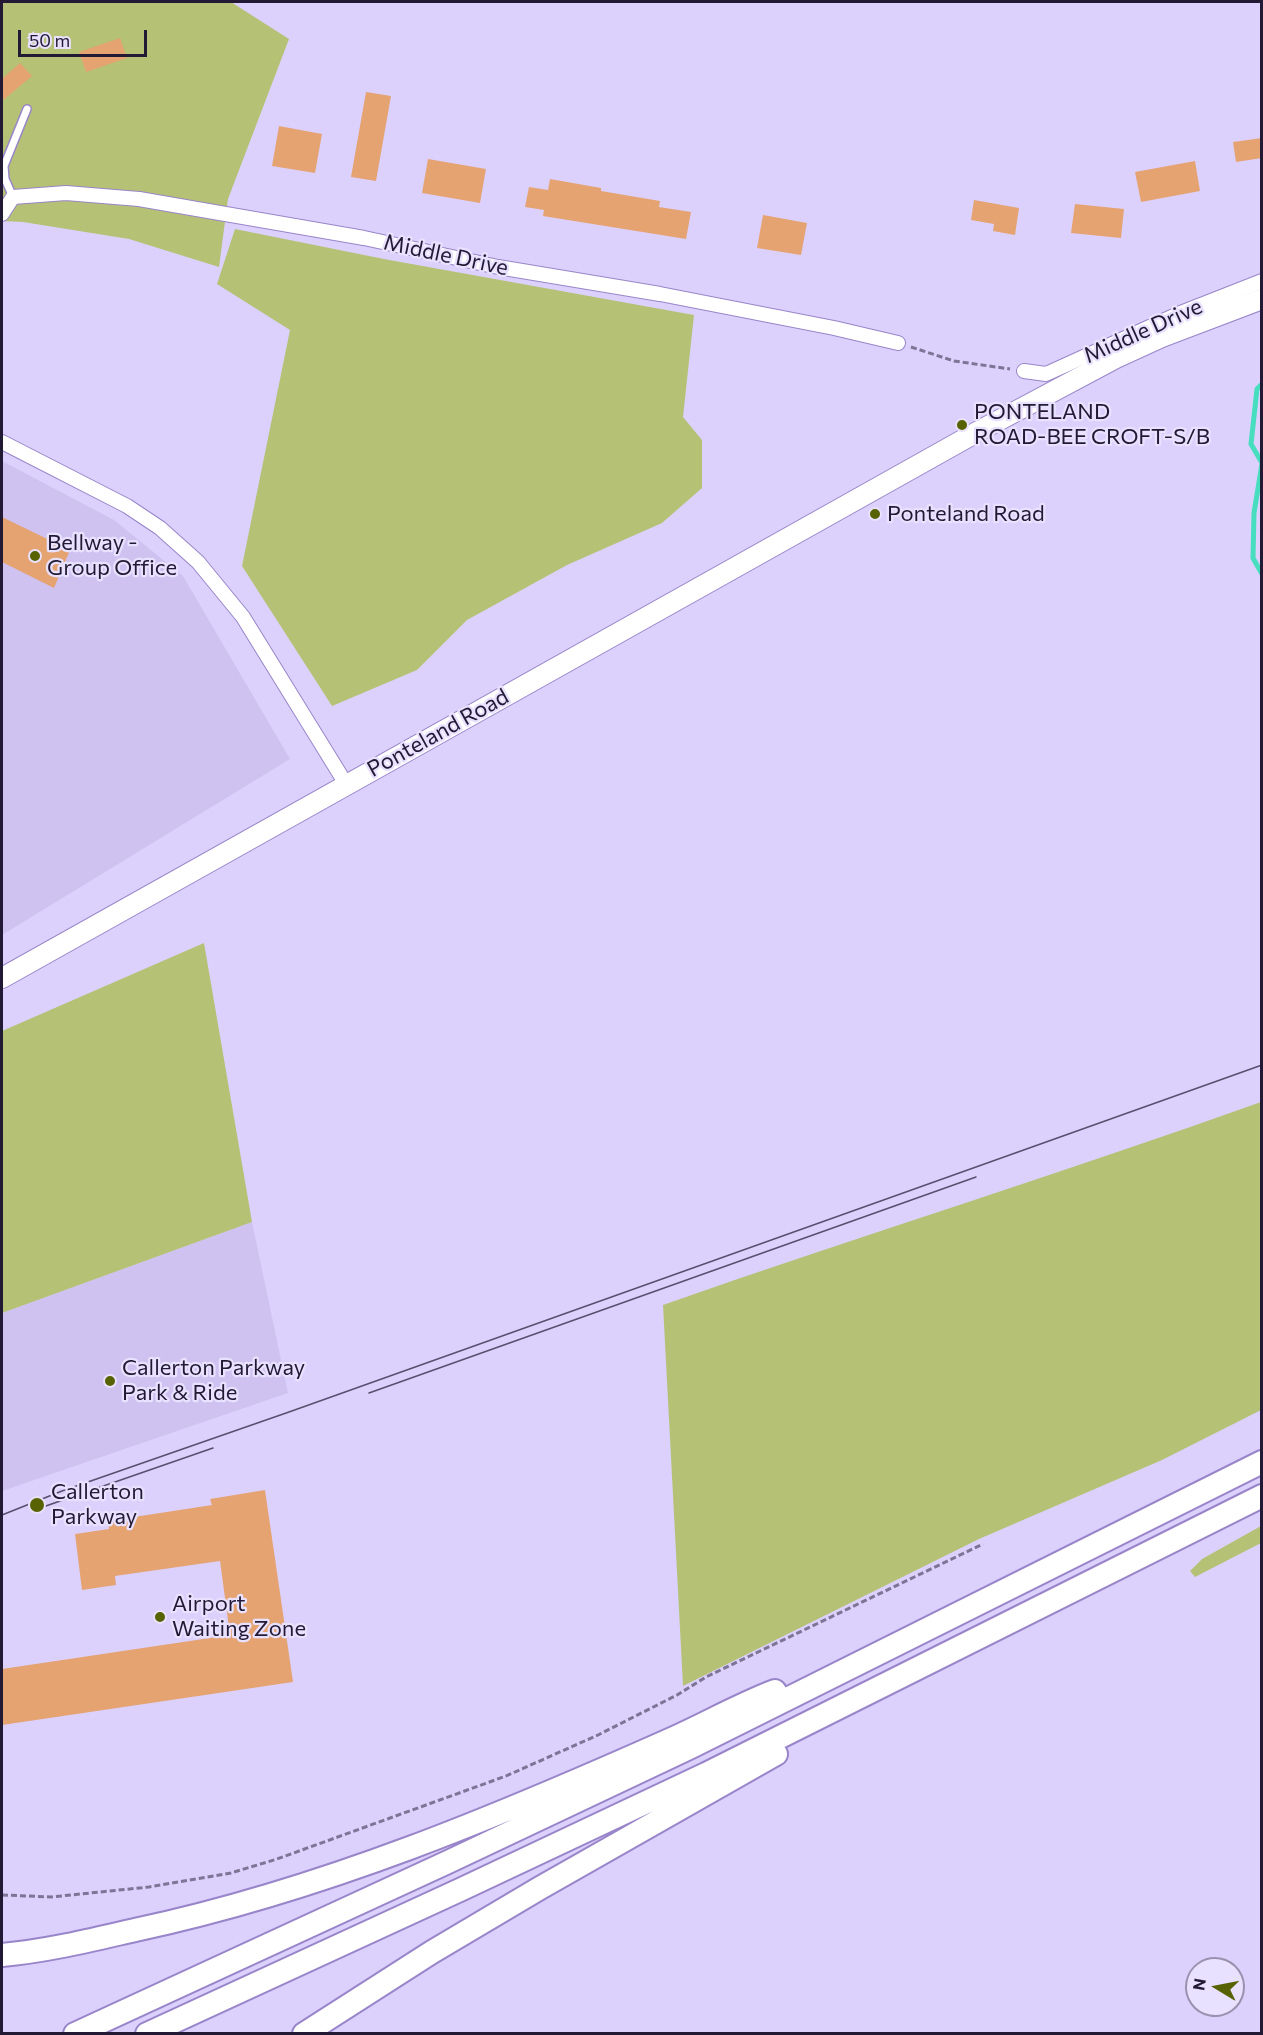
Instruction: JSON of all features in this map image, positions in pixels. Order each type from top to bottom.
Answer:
[{"type":"highway","points":[[75,2034],[448,1863],[692,1747],[1262,1461]]},
{"type":"highway","points":[[147,2034],[706,1774],[1262,1496]]},
{"type":"highway","points":[[304,2034],[432,1952],[540,1888],[781,1752],[870,1708],[1015,1620]]},
{"type":"highway","points":[[2,1955],[32,1952],[200,1916],[303,1886],[453,1831],[678,1736],[747,1702],[908,1639]]},
{"type":"main road","name":"Ponteland Road","points":[[2,978],[345,784],[1047,395],[1116,358],[1162,337],[1262,299]]},
{"type":"street","name":"Middle Drive","points":[[14,196],[66,193],[139,199],[364,238],[498,267],[660,294],[898,343]]},
{"type":"street","points":[[2,214],[14,196]]},
{"type":"street","name":"Middle Drive","points":[[1024,371],[1046,374],[1178,314],[1262,281]]},
{"type":"street","points":[[2,442],[127,506],[160,528],[198,562],[243,617],[345,784]]},
{"type":"lane","points":[[14,196],[5,179],[4,166],[27,109]]},
{"type":"path","points":[[898,343],[954,361],[1024,371]]},
{"type":"path","points":[[2,1895],[51,1897],[149,1887],[231,1873],[298,1852],[506,1776],[587,1740],[678,1695],[706,1677],[982,1544]]},
{"type":"shaded area","points":[[2,461],[114,520],[183,576],[290,759],[2,935]]},
{"type":"shaded area","points":[[252,1222],[288,1393],[2,1491],[2,1313]]},
{"type":"green space","points":[[2,2],[231,2],[289,39],[228,199],[219,267],[129,239],[23,222],[2,221]]},
{"type":"green space","points":[[235,229],[384,259],[694,315],[683,417],[702,440],[702,488],[662,523],[567,565],[467,620],[417,670],[332,706],[242,566],[290,330],[217,284]]},
{"type":"green space","points":[[204,943],[252,1222],[2,1313],[2,1031]]},
{"type":"green space","points":[[1261,1102],[1261,1410],[1162,1460],[979,1539],[683,1686],[663,1305]]},
{"type":"green space","points":[[1261,1526],[1261,1543],[1195,1577],[1190,1571],[1202,1559]]},
{"type":"building","points":[[120,38],[127,58],[86,72],[79,52]]},
{"type":"building","points":[[20,63],[32,76],[2,101],[2,79]]},
{"type":"building","points":[[366,92],[391,96],[376,181],[351,177]]},
{"type":"building","points":[[279,126],[322,134],[315,173],[272,166]]},
{"type":"building","points":[[1262,138],[1262,158],[1236,162],[1233,142]]},
{"type":"building","points":[[428,159],[486,169],[480,203],[422,193]]},
{"type":"building","points":[[1195,161],[1200,191],[1141,202],[1135,172]]},
{"type":"building","points":[[550,179],[660,201],[659,207],[691,212],[686,239],[543,216],[544,210],[525,207],[529,187],[548,190]]},
{"type":"building","points":[[974,200],[1019,208],[1015,235],[993,231],[994,224],[971,220]]},
{"type":"building","points":[[1075,204],[1124,209],[1121,238],[1071,233]]},
{"type":"building","points":[[763,215],[807,223],[801,255],[757,248]]},
{"type":"building","name":"Bellway - Group Office","points":[[2,517],[70,550],[54,588],[2,562]]},
{"type":"building","points":[[265,1490],[293,1682],[2,1725],[2,1669],[230,1635],[220,1561],[115,1576],[116,1585],[82,1590],[75,1534],[109,1529],[108,1521],[212,1505],[210,1499]]},
{"type":"waterway","points":[[1262,384],[1257,389],[1251,444],[1262,463]]},
{"type":"waterway","points":[[1262,464],[1254,513],[1253,558],[1262,574]]},
{"type":"tram line","points":[[2,1515],[62,1491],[1262,1065]]},
{"type":"tram line","points":[[369,1393],[976,1177]]},
{"type":"tram line","points":[[40,1508],[213,1448]]},
{"type":"place","name":"PONTELAND ROAD-BEE CROFT-S/B","points":[[962,425]]},
{"type":"place","name":"Ponteland Road","points":[[875,514]]},
{"type":"place","name":"Bellway - Group Office","points":[[35,556]]},
{"type":"place","name":"Callerton Parkway Park & Ride","points":[[110,1381]]},
{"type":"place","name":"Callerton Parkway","points":[[37,1505]]},
{"type":"place","name":"Airport Waiting Zone","points":[[160,1617]]}]
